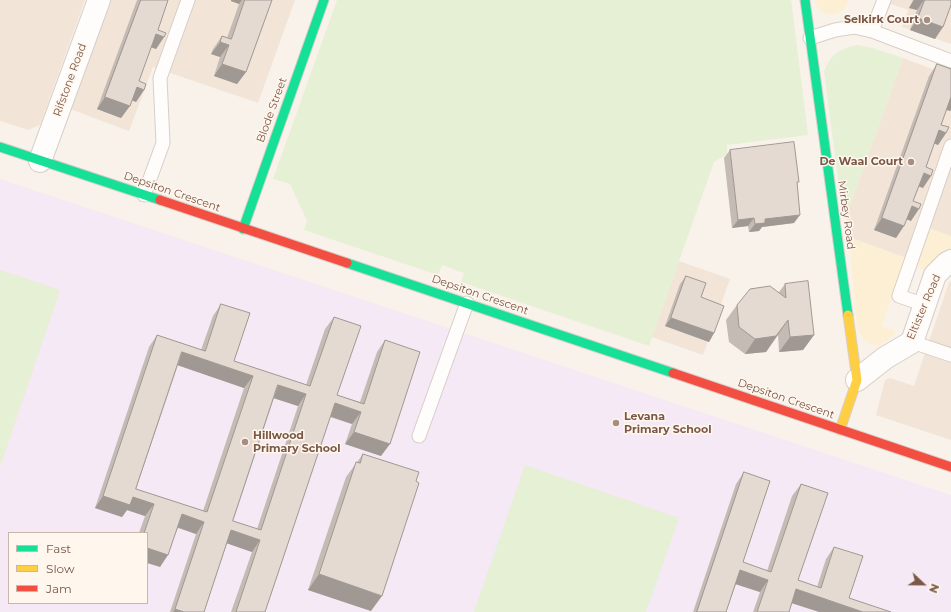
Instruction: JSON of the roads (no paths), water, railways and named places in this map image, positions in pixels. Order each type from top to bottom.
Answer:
[{"type":"street","name":"Rifstone Road","points":[[40,161],[99,0]]},
{"type":"street","name":"Blode Street","points":[[243,228],[324,0]]},
{"type":"street","name":"Mirbey Road","points":[[805,0],[857,380],[840,430]]},
{"type":"street","name":"Depsiton Crescent","points":[[0,147],[951,467]]},
{"type":"street","name":"Eltister Road","points":[[857,380],[885,358],[912,342],[935,275],[951,261]]},
{"type":"lane","points":[[144,195],[163,143],[160,78],[188,0]]},
{"type":"lane","points":[[872,32],[884,0]]},
{"type":"lane","points":[[810,38],[835,30],[854,27],[872,32],[951,61]]},
{"type":"lane","points":[[925,305],[899,296],[951,146]]},
{"type":"lane","points":[[419,436],[467,303]]},
{"type":"lane","points":[[912,342],[951,354]]},
{"type":"place","name":"Selkirk Court","points":[[927,20]]},
{"type":"place","name":"De Waal Court","points":[[911,162]]},
{"type":"place","name":"Levana Primary School","points":[[616,423]]},
{"type":"place","name":"Hillwood Primary School","points":[[245,442]]}]
